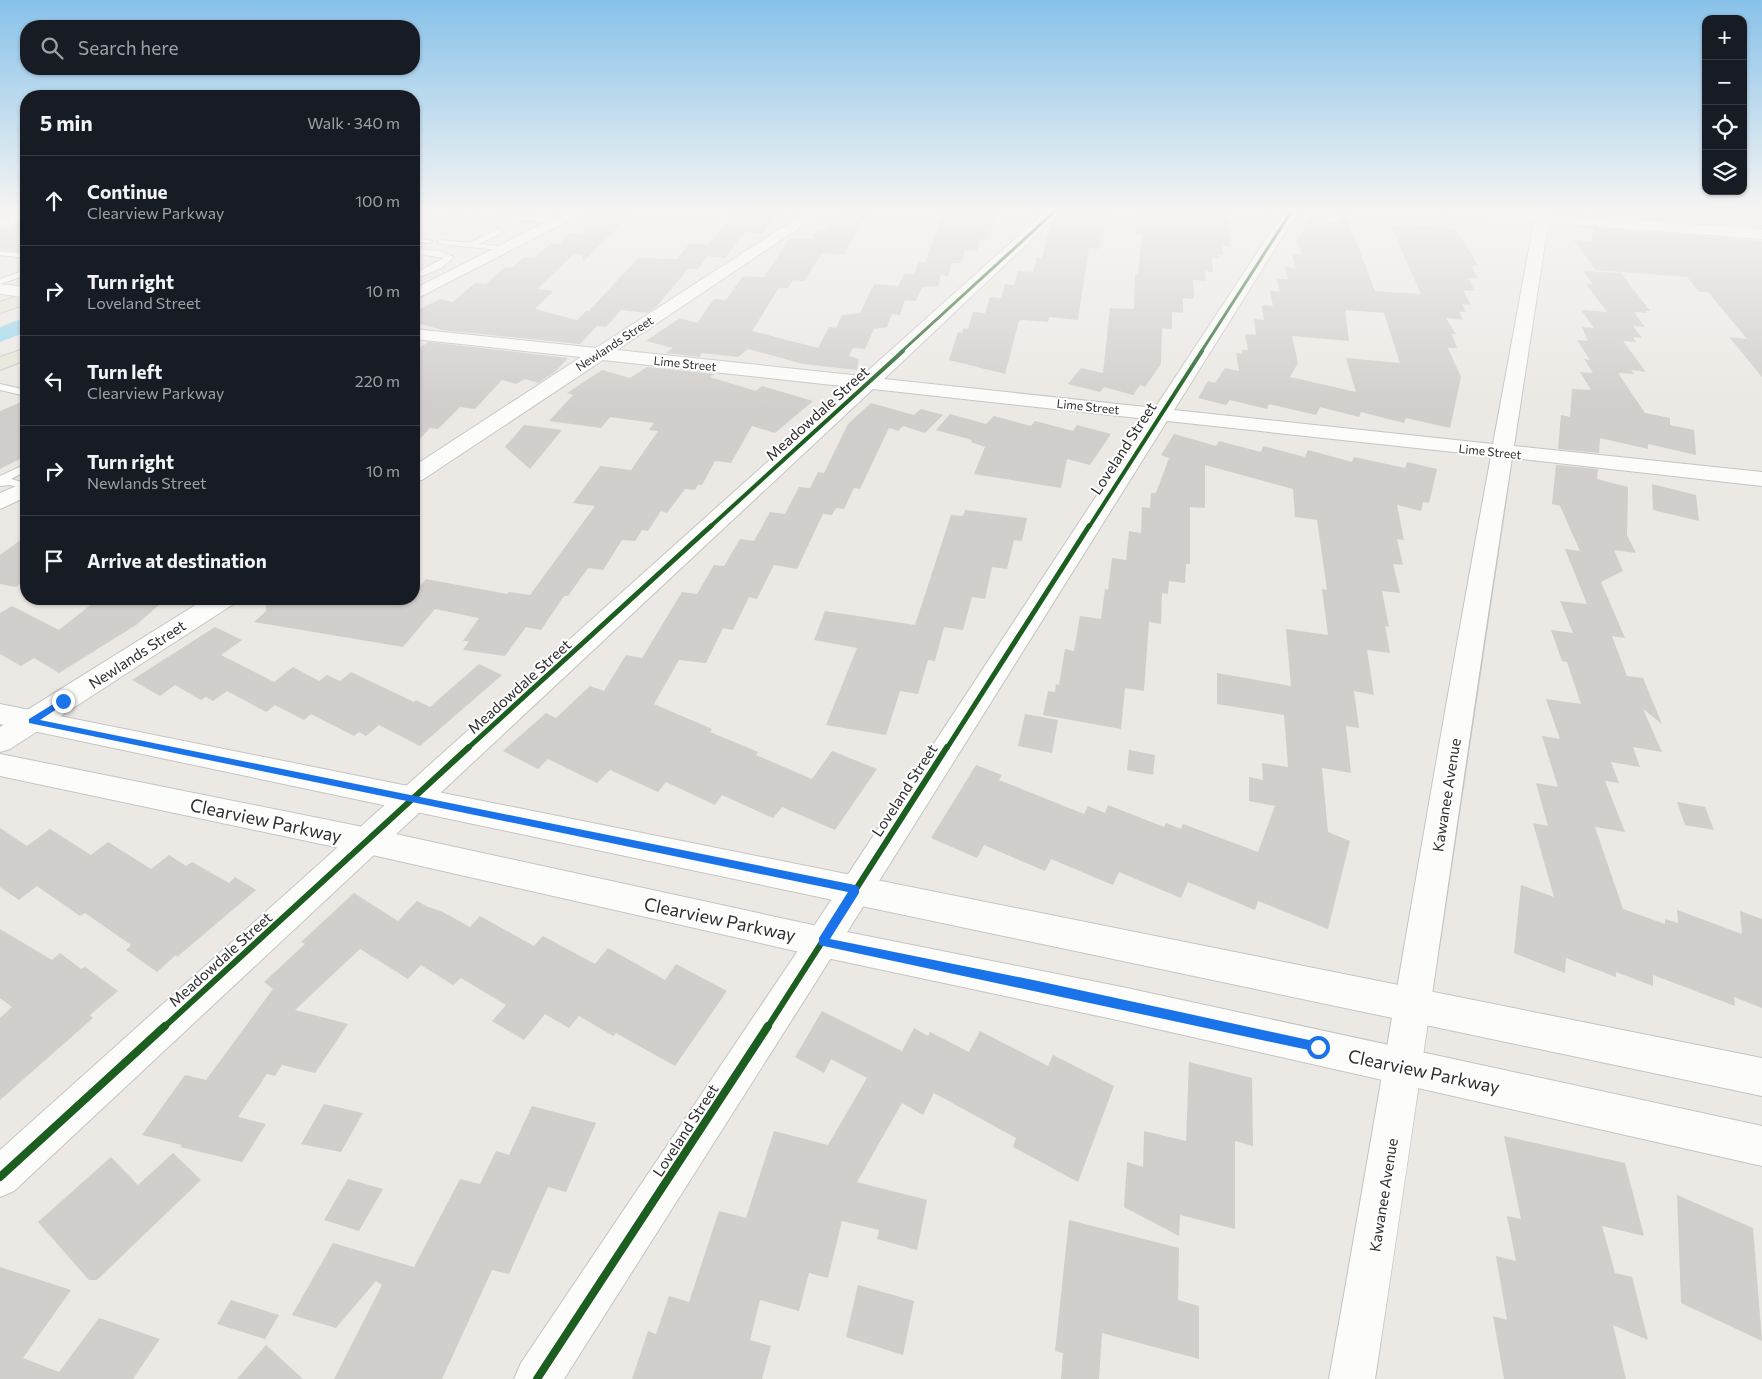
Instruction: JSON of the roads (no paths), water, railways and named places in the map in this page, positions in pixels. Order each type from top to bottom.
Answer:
[{"type":"main road","points":[[0,308],[20,300]]},
{"type":"main road","points":[[0,364],[20,356]]},
{"type":"street","points":[[420,293],[452,276]]},
{"type":"street","name":"Newlands Street","points":[[420,471],[717,276]]},
{"type":"street","name":"Meadowdale Street","points":[[0,1177],[984,276]]},
{"type":"street","name":"Loveland Street","points":[[537,1379],[822,942],[1249,276]]},
{"type":"street","name":"Kawanee Avenue","points":[[1352,1379],[1414,1004],[1460,699],[1532,276]]},
{"type":"street","points":[[0,289],[20,291]]},
{"type":"street","name":"Lime Street","points":[[420,335],[1160,414],[1501,453],[1762,479]]},
{"type":"street","points":[[0,502],[20,491]]},
{"type":"street","name":"Newlands Street","points":[[0,741],[214,605]]},
{"type":"street","points":[[0,714],[1762,1077]]},
{"type":"street","name":"Clearview Parkway","points":[[0,765],[368,841],[822,942],[1038,986],[1404,1066],[1762,1146]]},
{"type":"lane","points":[[0,282],[15,276]]},
{"type":"lane","points":[[421,276],[443,281]]},
{"type":"lane","points":[[2,390],[20,392]]},
{"type":"lane","points":[[0,481],[20,470]]},
{"type":"lane","points":[[0,481],[20,486]]},
{"type":"water","points":[[20,319],[20,334],[0,342],[0,327]]}]
